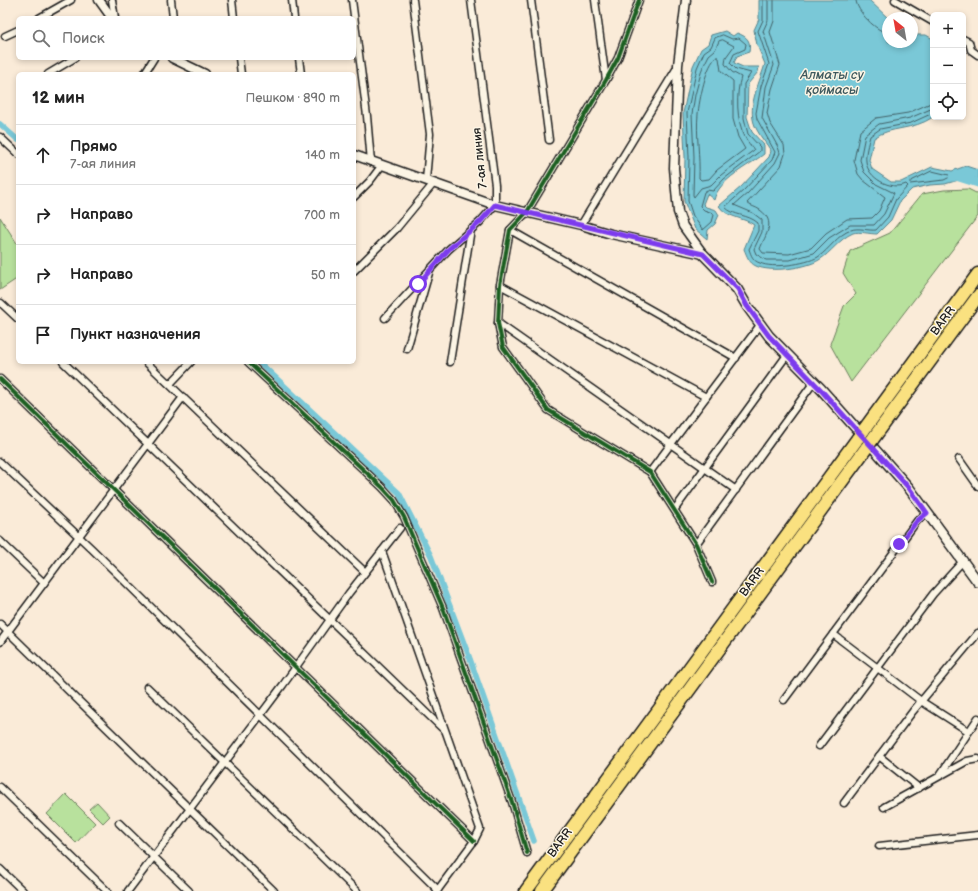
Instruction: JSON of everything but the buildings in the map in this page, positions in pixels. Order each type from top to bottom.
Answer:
[{"type":"highway","name":"BARR","points":[[526,890],[978,274]]},
{"type":"highway","name":"BARR","points":[[542,891],[978,296]]},
{"type":"main road","points":[[703,254],[738,289],[760,325],[814,382],[909,488],[978,582]]},
{"type":"street","points":[[43,16],[71,0]]},
{"type":"street","points":[[99,0],[112,16]]},
{"type":"street","points":[[112,0],[114,16]]},
{"type":"street","points":[[171,0],[173,16]]},
{"type":"street","points":[[232,0],[234,16]]},
{"type":"street","points":[[292,0],[294,16]]},
{"type":"street","points":[[352,0],[354,16]]},
{"type":"street","points":[[356,269],[397,228],[430,182],[430,134],[412,0]]},
{"type":"street","name":"7-ая линия","points":[[471,0],[495,185],[495,205]]},
{"type":"street","points":[[531,0],[549,140]]},
{"type":"street","points":[[595,0],[606,80]]},
{"type":"street","points":[[639,0],[618,58],[606,80],[527,212],[510,230],[500,285],[498,323],[503,347],[548,410],[650,472],[696,544],[712,582]]},
{"type":"street","points":[[680,0],[684,9]]},
{"type":"street","points":[[686,0],[678,65],[674,168],[678,212],[683,226],[703,254]]},
{"type":"street","points":[[895,0],[930,20]]},
{"type":"street","points":[[5,36],[16,31]]},
{"type":"street","points":[[356,31],[367,116],[371,162]]},
{"type":"street","points":[[966,40],[969,42],[971,50],[978,55]]},
{"type":"street","points":[[51,72],[72,60]]},
{"type":"street","points":[[145,72],[153,60]]},
{"type":"street","points":[[177,60],[199,72]]},
{"type":"street","points":[[239,60],[241,72]]},
{"type":"street","points":[[299,60],[301,72]]},
{"type":"street","points":[[581,225],[678,65]]},
{"type":"street","points":[[0,136],[16,152]]},
{"type":"street","points":[[356,156],[495,205],[581,225],[611,234],[703,254]]},
{"type":"street","points":[[356,195],[370,181],[382,165]]},
{"type":"street","points":[[385,318],[449,249],[472,229],[495,205]]},
{"type":"street","points":[[450,362],[472,229]]},
{"type":"street","points":[[510,230],[736,358]]},
{"type":"street","points":[[407,349],[429,271]]},
{"type":"street","points":[[500,285],[706,397]]},
{"type":"street","points":[[2,303],[16,317]]},
{"type":"street","points":[[498,323],[736,490]]},
{"type":"street","points":[[650,472],[760,325]]},
{"type":"street","points":[[675,509],[787,354]]},
{"type":"street","points":[[65,364],[443,729]]},
{"type":"street","points":[[148,364],[365,572]]},
{"type":"street","points":[[170,384],[189,364]]},
{"type":"street","points":[[250,364],[331,437],[382,487],[394,500],[404,517],[443,608],[512,802],[527,853]]},
{"type":"street","points":[[0,379],[474,841]]},
{"type":"street","points":[[696,544],[814,382]]},
{"type":"street","points":[[0,642],[183,397]]},
{"type":"street","points":[[959,459],[978,486]]},
{"type":"street","points":[[0,462],[79,536],[437,890],[474,841],[480,829],[443,729],[382,551]]},
{"type":"street","points":[[784,700],[917,521],[927,513]]},
{"type":"street","points":[[128,891],[226,763],[330,619],[400,528]]},
{"type":"street","points":[[0,541],[44,583]]},
{"type":"street","points":[[819,746],[933,594],[964,561]]},
{"type":"street","points":[[0,624],[274,891]]},
{"type":"street","points":[[844,803],[921,701],[978,633]]},
{"type":"street","points":[[833,634],[878,666],[921,701],[968,731]]},
{"type":"street","points":[[147,687],[357,891]]},
{"type":"street","points":[[939,776],[978,718]]},
{"type":"street","points":[[879,756],[919,788]]},
{"type":"street","points":[[884,807],[967,760],[978,759]]},
{"type":"street","points":[[0,787],[107,891]]},
{"type":"street","points":[[119,823],[190,891]]},
{"type":"street","points":[[879,846],[978,835]]},
{"type":"street","points":[[0,869],[23,891]]},
{"type":"green space","points":[[968,189],[978,194],[978,216],[851,382],[830,344],[844,306],[856,294],[843,273],[850,251],[890,233],[922,194],[944,190]]},
{"type":"green space","points":[[0,217],[16,242],[16,279],[0,290]]},
{"type":"green space","points":[[66,794],[95,823],[76,843],[47,814]]},
{"type":"green space","points":[[97,802],[110,816],[103,823],[89,809]]},
{"type":"water","name":"Алматы су қоймасы","points":[[759,0],[869,0],[882,12],[882,48],[918,48],[918,35],[926,35],[930,37],[930,118],[918,124],[880,134],[874,138],[869,160],[872,169],[891,182],[901,182],[932,167],[952,171],[966,166],[978,170],[978,179],[969,177],[945,184],[930,185],[912,189],[900,201],[891,220],[877,234],[855,232],[843,239],[823,257],[813,263],[788,269],[770,269],[756,266],[748,259],[744,249],[754,225],[726,213],[719,206],[741,187],[769,157],[771,151],[760,136],[752,114],[754,97],[765,64],[757,45],[754,30],[759,19]]},
{"type":"water","points":[[725,31],[733,36],[737,33],[741,35],[748,40],[750,45],[749,52],[737,56],[734,63],[743,67],[759,67],[758,72],[748,84],[747,117],[752,132],[764,145],[764,154],[728,179],[717,192],[714,200],[707,194],[703,204],[706,207],[716,210],[719,215],[715,224],[708,230],[707,239],[695,229],[684,201],[685,157],[683,113],[693,66],[701,49],[708,44],[711,35]]},
{"type":"waterway","points":[[0,124],[16,138]]},
{"type":"waterway","points":[[953,177],[956,176],[978,183]]},
{"type":"waterway","points":[[261,364],[399,493],[431,556],[470,659],[534,841]]},
{"type":"cycle path","points":[[639,0],[618,58],[606,80],[527,212],[510,230],[500,285],[498,323],[503,347],[548,410],[650,472],[696,544],[712,582]]},
{"type":"cycle path","points":[[250,364],[382,487],[394,500],[404,517],[443,608],[512,802],[527,853]]},
{"type":"cycle path","points":[[0,379],[474,841]]},
{"type":"route","points":[[418,284],[449,249],[480,222],[495,205],[581,225],[611,234],[703,254],[738,289],[756,320],[769,336],[820,389],[909,488],[927,513],[917,521],[899,544]]}]
